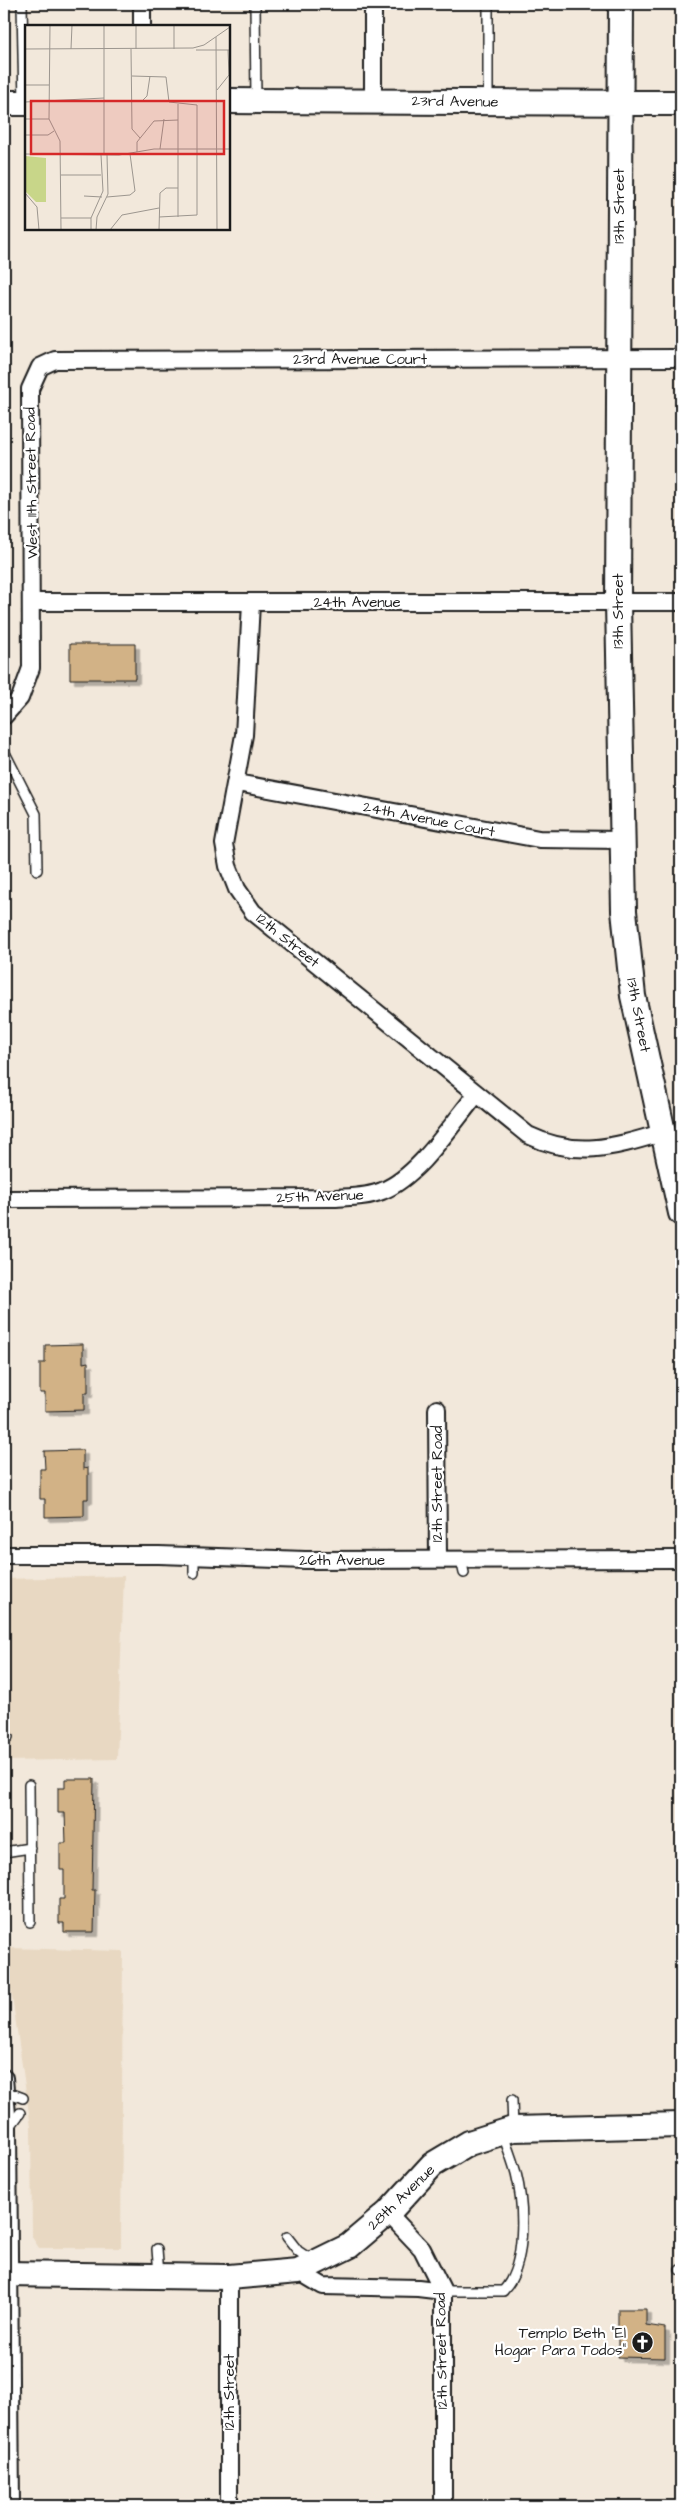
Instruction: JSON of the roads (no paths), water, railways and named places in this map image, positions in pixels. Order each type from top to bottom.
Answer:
[{"type":"street","points":[[142,4],[142,25]]},
{"type":"street","points":[[373,4],[373,100]]},
{"type":"street","name":"13th Street","points":[[620,4],[618,602],[624,911],[633,996],[665,1132],[681,1212]]},
{"type":"street","name":"23rd Avenue","points":[[230,102],[373,100],[619,104],[681,103]]},
{"type":"street","name":"23rd Avenue Court","points":[[40,367],[55,360],[681,358]]},
{"type":"street","name":"West 11th Street Road","points":[[4,716],[20,698],[31,668],[33,602],[30,388],[40,367]]},
{"type":"street","name":"24th Avenue","points":[[33,602],[681,602]]},
{"type":"street","name":"12th Street","points":[[251,603],[244,735],[237,783],[224,844],[228,866],[237,889],[253,912],[476,1095]]},
{"type":"street","name":"24th Avenue Court","points":[[237,783],[539,839],[622,840]]},
{"type":"street","points":[[476,1095],[528,1134],[562,1148],[588,1150],[613,1146],[665,1132]]},
{"type":"street","name":"25th Avenue","points":[[4,1199],[336,1198],[364,1196],[381,1192],[401,1182],[414,1170],[476,1095]]},
{"type":"street","points":[[4,1193],[4,1199]]},
{"type":"street","name":"12th Street Road","points":[[437,1410],[438,1559]]},
{"type":"street","name":"26th Avenue","points":[[4,1555],[194,1556],[306,1560],[438,1559],[462,1566],[681,1558]]},
{"type":"street","points":[[7,2098],[6,2274],[11,2506]]},
{"type":"street","name":"28th Avenue","points":[[6,2274],[229,2277],[307,2267],[349,2246],[388,2213],[432,2165],[469,2143],[508,2130],[681,2125]]},
{"type":"street","name":"12th Street Road","points":[[388,2213],[422,2249],[442,2291],[444,2506]]},
{"type":"street","points":[[307,2267],[323,2286],[442,2291]]},
{"type":"street","name":"12th Street","points":[[229,2277],[229,2506]]},
{"type":"lane","points":[[18,103],[22,4]]},
{"type":"lane","points":[[255,4],[256,101]]},
{"type":"lane","points":[[488,4],[488,102]]},
{"type":"lane","points":[[4,751],[36,814],[37,870]]},
{"type":"lane","points":[[194,1556],[194,1573]]},
{"type":"lane","points":[[29,1785],[30,1922]]},
{"type":"lane","points":[[4,1852],[30,1848]]},
{"type":"lane","points":[[7,2098],[23,2098]]},
{"type":"lane","points":[[442,2291],[503,2291],[510,2284],[517,2270],[522,2215],[508,2130],[512,2100]]},
{"type":"lane","points":[[287,2237],[307,2267]]},
{"type":"lane","points":[[157,2249],[159,2276]]},
{"type":"place","name":"Templo Beth \"El Hogar Para Todos\"","points":[[642,2342]]}]
